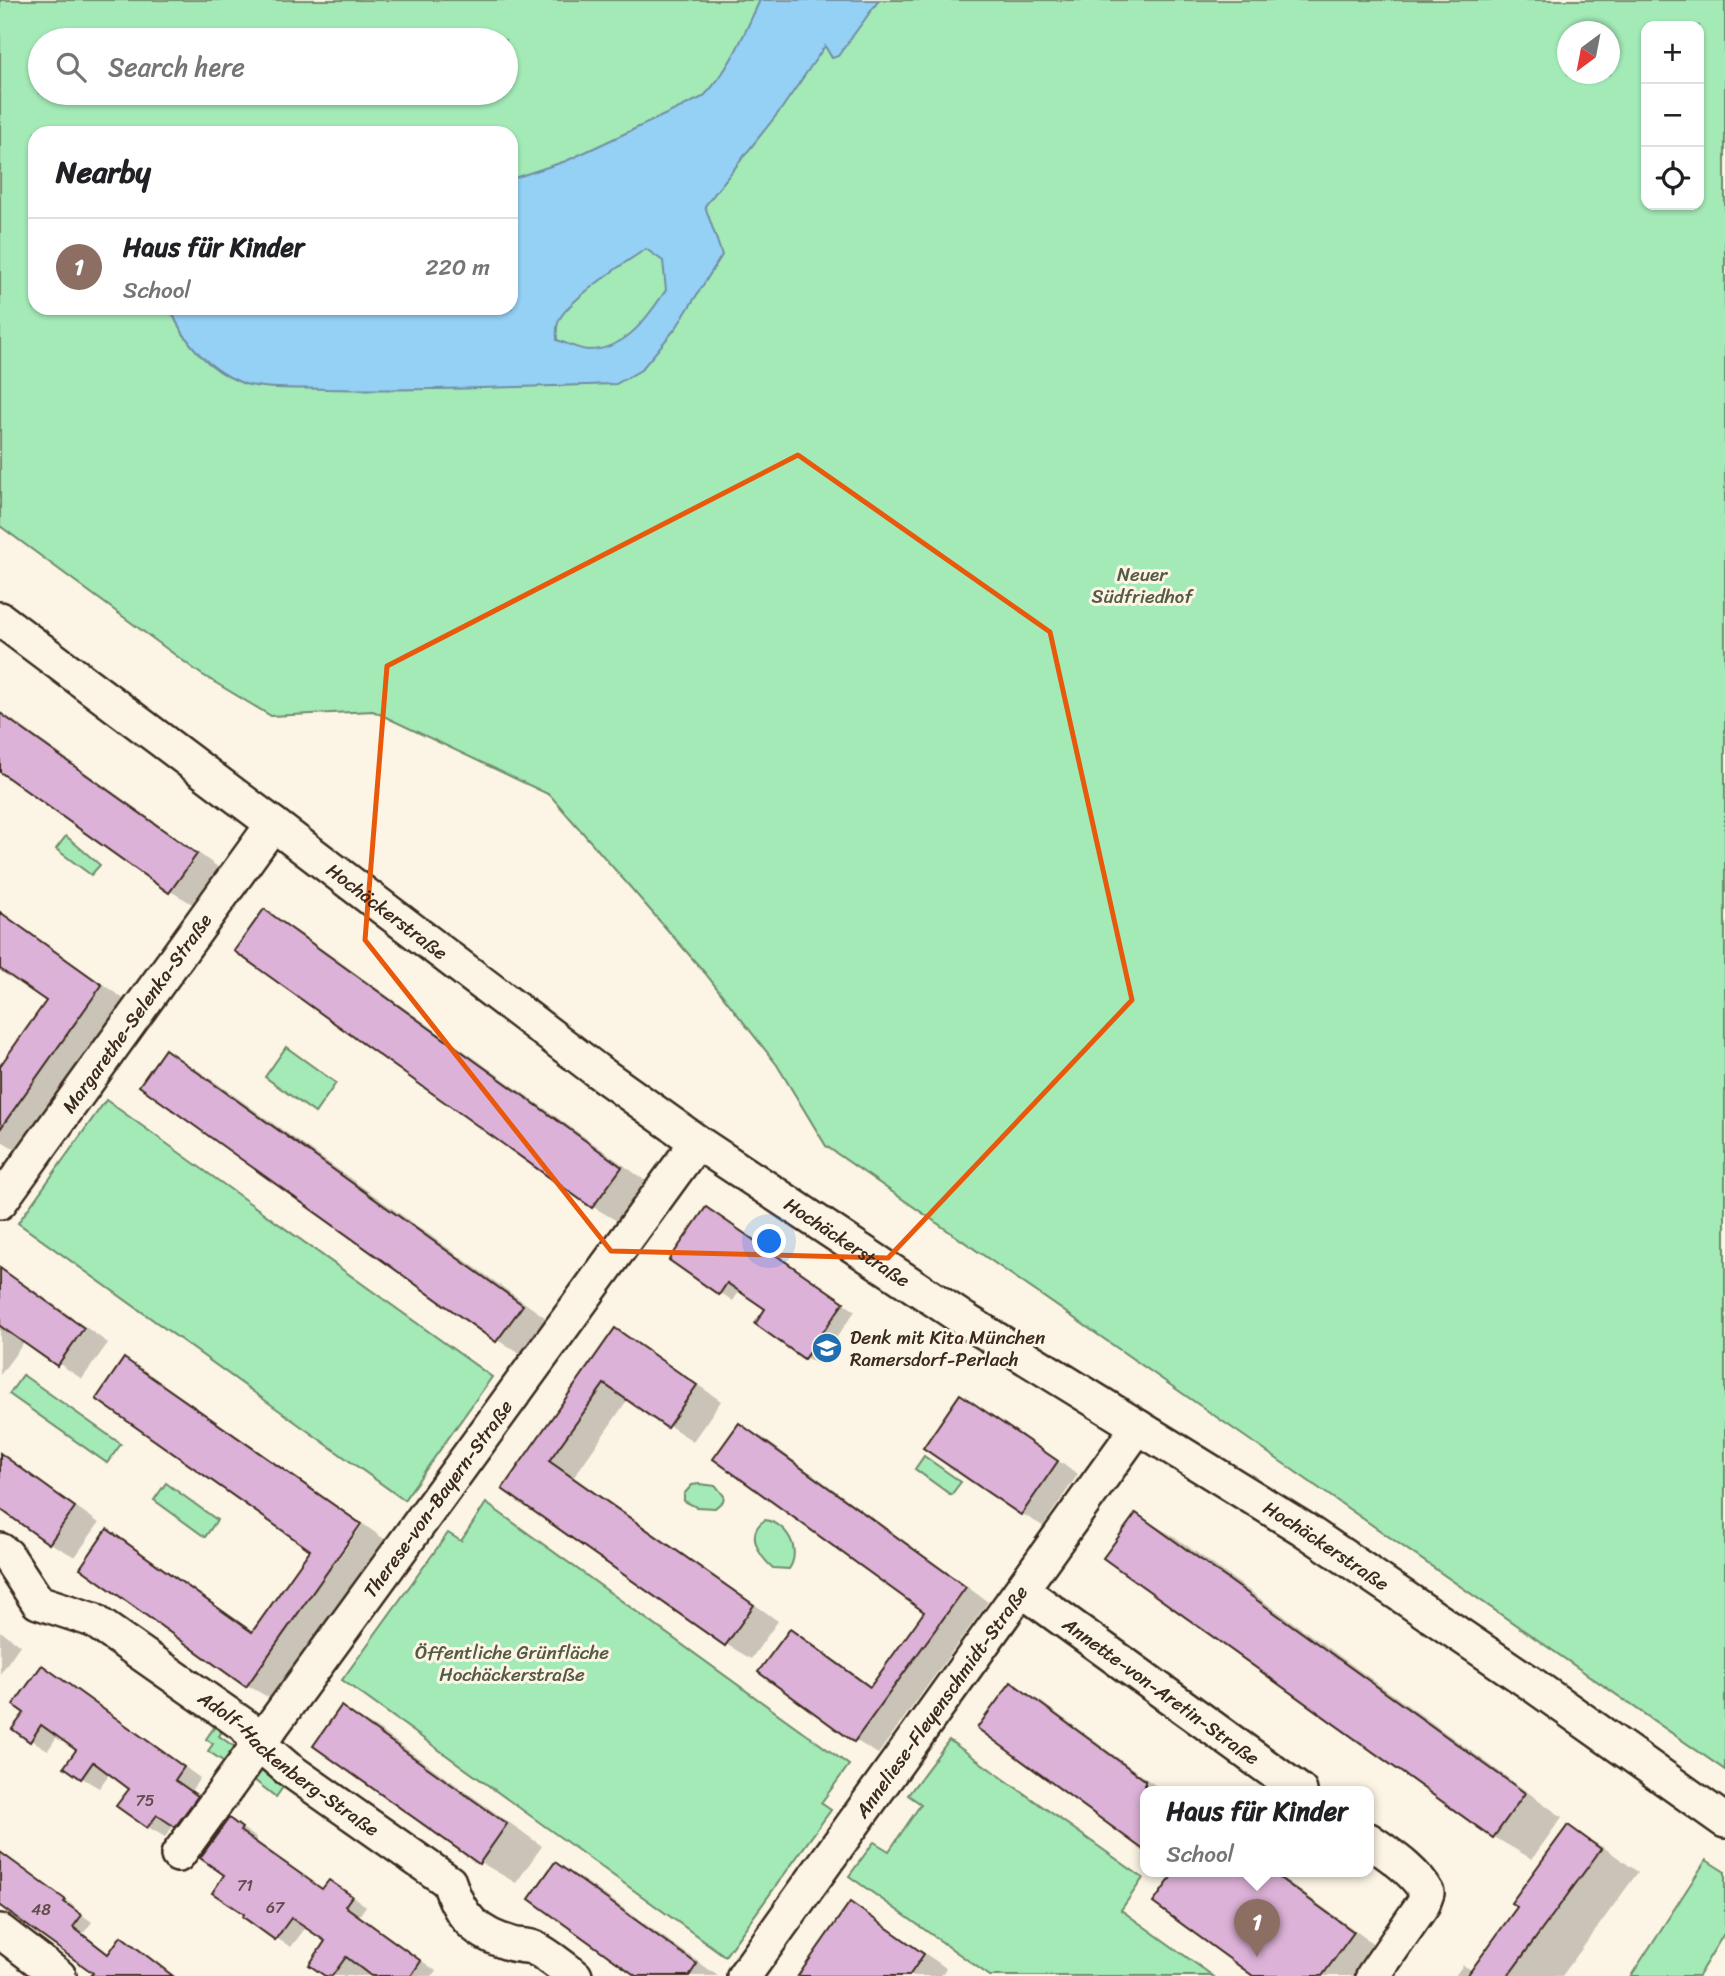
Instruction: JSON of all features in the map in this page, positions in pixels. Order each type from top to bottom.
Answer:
[{"type":"street","name":"Hochäckerstraße","points":[[0,619],[596,1070],[697,1142],[899,1277],[1343,1555],[1530,1682],[1725,1821]]},
{"type":"street","name":"Margarethe-Selenka-Straße","points":[[0,1202],[273,824]]},
{"type":"street","name":"Therese-von-Bayern-Straße","points":[[178,1855],[697,1142]]},
{"type":"street","name":"Anneliese-Fleyenschmidt-Straße","points":[[744,1976],[1138,1427]]},
{"type":"street","name":"Adolf-Hackenberg-Straße","points":[[0,1550],[7,1555],[38,1602],[93,1620],[245,1726],[260,1744],[287,1768],[449,1882],[454,1898],[477,1930],[500,1941],[532,1946],[575,1976]]},
{"type":"street","name":"Annette-von-Aretin-Straße","points":[[1022,1590],[1293,1786]]},
{"type":"street","points":[[1373,1976],[1423,1904],[1427,1893],[1420,1881],[1400,1862],[1374,1844]]},
{"type":"street","points":[[0,1931],[20,1964],[60,1976]]},
{"type":"highlighted area","points":[[798,455],[1050,632],[1132,1000],[888,1258],[611,1251],[365,940],[387,666]]},
{"type":"green space","name":"Neuer Südfriedhof","points":[[0,0],[1725,0],[1725,1770],[826,1146],[777,1065],[705,973],[550,795],[373,711],[271,716],[201,674],[0,526]]},
{"type":"green space","points":[[66,836],[100,865],[91,875],[56,849]]},
{"type":"green space","points":[[286,1047],[336,1083],[315,1113],[265,1077]]},
{"type":"green space","points":[[106,1100],[492,1377],[404,1500],[18,1223]]},
{"type":"green space","points":[[23,1375],[121,1444],[107,1463],[9,1394]]},
{"type":"green space","points":[[924,1456],[961,1482],[951,1495],[915,1469]]},
{"type":"green space","points":[[166,1483],[217,1520],[205,1537],[154,1500]]},
{"type":"green space","points":[[692,1485],[716,1486],[724,1496],[723,1501],[715,1508],[696,1507],[684,1501],[684,1494]]},
{"type":"green space","name":"Öffentliche Grünfläche Hochäckerstraße","points":[[486,1503],[849,1765],[821,1803],[831,1810],[725,1956],[342,1680],[448,1533],[461,1541]]},
{"type":"green space","points":[[765,1520],[780,1526],[790,1538],[794,1554],[789,1569],[773,1568],[756,1545],[756,1531]]},
{"type":"green space","points":[[218,1722],[225,1727],[219,1736],[239,1750],[229,1765],[208,1751],[213,1744],[206,1739]]},
{"type":"green space","points":[[949,1740],[1143,1878],[1121,1910],[1213,1976],[990,1976],[849,1876],[874,1842],[889,1851],[921,1804],[908,1795]]},
{"type":"green space","points":[[260,1760],[288,1780],[276,1797],[249,1776]]},
{"type":"green space","points":[[1706,1860],[1725,1872],[1725,1932],[1698,1976],[1631,1976]]},
{"type":"water","points":[[760,0],[879,0],[838,56],[832,58],[825,46],[782,108],[705,206],[722,255],[676,328],[641,370],[616,384],[399,389],[260,387],[242,383],[218,370],[198,353],[182,332],[174,315],[518,315],[518,177],[566,161],[703,97],[729,63]],"holes":[[[646,249],[663,261],[666,290],[643,321],[614,345],[588,350],[557,340],[557,325],[571,305]]]},
{"type":"building","points":[[0,713],[197,854],[169,893],[0,772]]},
{"type":"building","points":[[264,909],[622,1167],[592,1208],[234,951]]},
{"type":"building","points":[[0,912],[102,985],[0,1129],[0,1066],[46,1001],[0,969]]},
{"type":"building","points":[[165,1049],[523,1305],[496,1342],[139,1086]]},
{"type":"building","points":[[706,1207],[844,1302],[804,1359],[755,1324],[765,1309],[727,1283],[719,1295],[669,1260]]},
{"type":"building","points":[[0,1268],[84,1328],[57,1366],[0,1326]]},
{"type":"building","points":[[615,1328],[697,1385],[667,1428],[604,1384],[549,1461],[754,1605],[725,1646],[502,1489]]},
{"type":"building","points":[[124,1358],[361,1524],[246,1687],[80,1568],[107,1529],[252,1632],[310,1550],[96,1399]]},
{"type":"building","points":[[960,1394],[1058,1461],[1021,1515],[923,1448]]},
{"type":"building","points":[[739,1423],[966,1587],[854,1742],[758,1672],[790,1629],[870,1687],[924,1612],[713,1459]]},
{"type":"building","points":[[0,1453],[75,1507],[49,1544],[0,1509]]},
{"type":"building","points":[[1136,1513],[1525,1793],[1493,1838],[1103,1558]]},
{"type":"building","points":[[42,1665],[184,1767],[175,1780],[198,1796],[175,1827],[157,1815],[147,1828],[116,1806],[129,1789],[93,1762],[81,1779],[64,1767],[76,1750],[41,1725],[30,1742],[12,1729],[24,1713],[13,1705]]},
{"type":"building","points":[[1011,1682],[1145,1780],[1145,1786],[1140,1786],[1140,1847],[977,1728]]},
{"type":"building","points":[[341,1706],[507,1824],[479,1864],[313,1746]]},
{"type":"building","points":[[229,1818],[242,1828],[240,1831],[322,1889],[329,1880],[352,1896],[345,1906],[421,1961],[411,1976],[371,1976],[346,1957],[332,1976],[325,1976],[309,1965],[325,1941],[291,1918],[275,1940],[243,1917],[244,1914],[212,1893],[224,1875],[200,1858]]},
{"type":"building","points":[[1568,1825],[1601,1849],[1508,1976],[1467,1976],[1517,1907],[1511,1903]]},
{"type":"building","points":[[0,1852],[66,1900],[64,1902],[82,1915],[73,1927],[108,1954],[121,1936],[173,1976],[90,1976],[93,1973],[0,1906]]},
{"type":"building","points":[[555,1862],[697,1964],[689,1976],[636,1976],[529,1899]]},
{"type":"building","points":[[1172,1877],[1278,1877],[1354,1932],[1322,1976],[1253,1976],[1153,1903]]},
{"type":"building","points":[[850,1902],[924,1954],[909,1976],[798,1976]]},
{"type":"place","name":"Denk mit Kita München Ramersdorf-Perlach","points":[[827,1348]]},
{"type":"place","name":"Haus für Kinder","points":[[1257,1957]]}]
